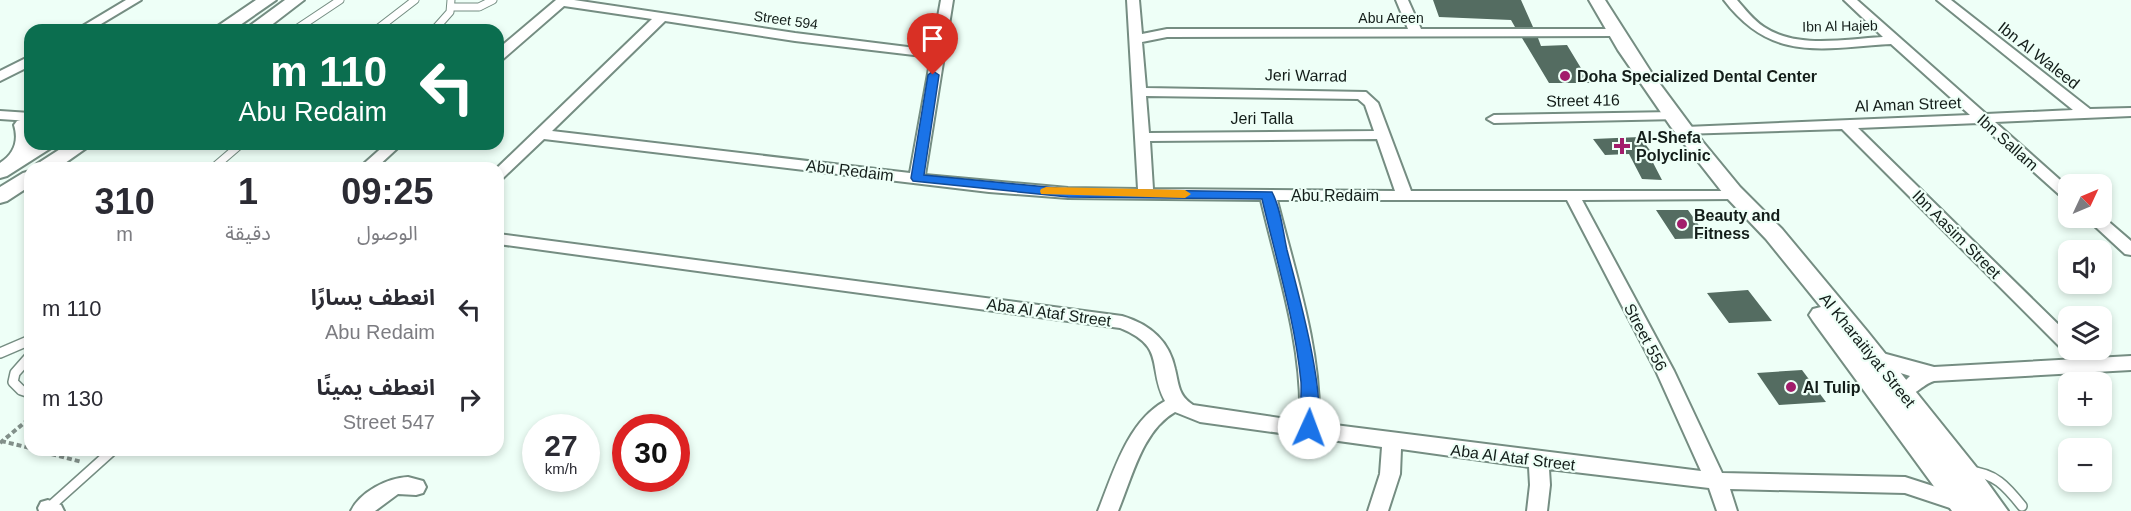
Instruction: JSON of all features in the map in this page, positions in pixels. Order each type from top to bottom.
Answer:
[{"type":"street","points":[[93,24],[135,0]]},
{"type":"street","points":[[230,24],[268,0]]},
{"type":"street","points":[[262,24],[296,0]]},
{"type":"street","points":[[918,178],[946,0]]},
{"type":"street","points":[[1133,0],[1146,194]]},
{"type":"street","points":[[1402,0],[1416,32]]},
{"type":"street","name":"Al Kharaitiyat Street","points":[[1597,0],[1615,32],[1680,124],[1736,194],[1774,234],[1903,392],[1994,511]]},
{"type":"street","name":"Ibn Al Hajeb","points":[[1730,0],[1760,30],[1788,41],[1811,43],[1894,40]]},
{"type":"street","name":"Ibn Sallam","points":[[1850,0],[2058,186]]},
{"type":"street","name":"Ibn Al Waleed","points":[[1943,0],[2087,114]]},
{"type":"street","points":[[504,51],[563,1]]},
{"type":"street","name":"Street 594","points":[[563,1],[795,37],[936,54]]},
{"type":"street","points":[[504,169],[662,17]]},
{"type":"street","name":"Abu Areen","points":[[1134,33],[1615,32]]},
{"type":"street","points":[[0,77],[24,63]]},
{"type":"street","name":"Jeri Warrad","points":[[1138,92],[1355,94],[1366,97],[1371,103],[1405,196]]},
{"type":"street","name":"Al Aman Street","points":[[1680,124],[1846,124],[2131,112]]},
{"type":"street","points":[[0,115],[24,122]]},
{"type":"street","name":"Street 416","points":[[1494,119],[1680,124]]},
{"type":"street","name":"Ibn Aasim Street","points":[[1846,124],[2058,334]]},
{"type":"street","name":"Abu Redaim","points":[[542,134],[1028,190],[1146,194],[1405,196],[1736,194]]},
{"type":"street","name":"Jeri Talla","points":[[1142,137],[1383,135]]},
{"type":"street","points":[[30,162],[39,150]]},
{"type":"street","points":[[54,162],[72,150]]},
{"type":"street","points":[[374,162],[388,150]]},
{"type":"street","points":[[0,172],[24,168]]},
{"type":"street","points":[[0,196],[24,169]]},
{"type":"street","name":"Al Kharaitiyat Street","points":[[1736,194],[1760,234],[1965,507]]},
{"type":"street","points":[[1268,195],[1305,354],[1310,399],[1309,428]]},
{"type":"street","name":"Street 556","points":[[1572,195],[1665,371],[1727,511]]},
{"type":"street","points":[[2106,228],[2131,250]]},
{"type":"street","name":"Aba Al Ataf Street","points":[[504,239],[1122,322],[1144,333],[1159,349],[1163,357],[1167,387],[1176,403],[1200,415],[1715,481],[1905,485],[1965,507]]},
{"type":"street","points":[[1875,358],[1934,374]]},
{"type":"street","points":[[2084,360],[2089,365]]},
{"type":"street","points":[[1903,392],[1918,379],[1934,374],[2131,363]]},
{"type":"street","points":[[1108,511],[1148,424],[1161,411],[1176,403]]},
{"type":"street","points":[[1378,511],[1390,474],[1392,440]]},
{"type":"street","points":[[1537,511],[1540,485],[1538,460]]},
{"type":"street","points":[[1905,485],[1922,476],[1934,465],[1965,471]]},
{"type":"street","points":[[361,511],[387,490],[404,485],[416,487]]},
{"type":"lane","points":[[304,24],[340,0]]},
{"type":"lane","points":[[384,24],[415,0]]},
{"type":"lane","points":[[440,24],[446,18],[452,4],[479,7],[493,0]]},
{"type":"lane","points":[[220,162],[235,150]]},
{"type":"lane","points":[[0,353],[24,344]]},
{"type":"lane","points":[[24,362],[11,379],[12,386],[24,392]]},
{"type":"lane","points":[[49,510],[106,456]]},
{"type":"lane","points":[[1965,471],[1985,472],[1996,477],[2022,506]]},
{"type":"path","points":[[1,442],[24,423]]},
{"type":"path","points":[[1,442],[24,447]]},
{"type":"path","points":[[60,456],[95,465]]},
{"type":"building","points":[[1433,0],[1521,0],[1533,27],[1515,27],[1511,20],[1439,17]]},
{"type":"building","points":[[1522,38],[1538,38],[1541,46],[1567,45],[1590,83],[1549,83]]},
{"type":"building","name":"Al-Shefa Polyclinic","points":[[1640,137],[1652,153],[1648,153],[1662,180],[1642,179],[1629,154],[1605,155],[1593,139]]},
{"type":"building","name":"Beauty and Fitness","points":[[1656,210],[1688,210],[1708,238],[1675,239]]},
{"type":"building","points":[[1748,290],[1772,321],[1729,323],[1707,293]]},
{"type":"building","name":"Al Tulip","points":[[1802,370],[1826,402],[1779,405],[1757,373]]},
{"type":"slow traffic","points":[[1046,191],[1185,194]]},
{"type":"place","name":"Doha Specialized Dental Center","points":[[1565,76]]},
{"type":"place","name":"Al-Shefa Polyclinic","points":[[1622,146]]},
{"type":"place","name":"Beauty and Fitness","points":[[1682,224]]},
{"type":"place","name":"Al Tulip","points":[[1791,387]]},
{"type":"route","points":[[933,75],[918,178],[989,187],[1068,193],[1268,195],[1296,320],[1304,345],[1310,399],[1309,428]]}]
